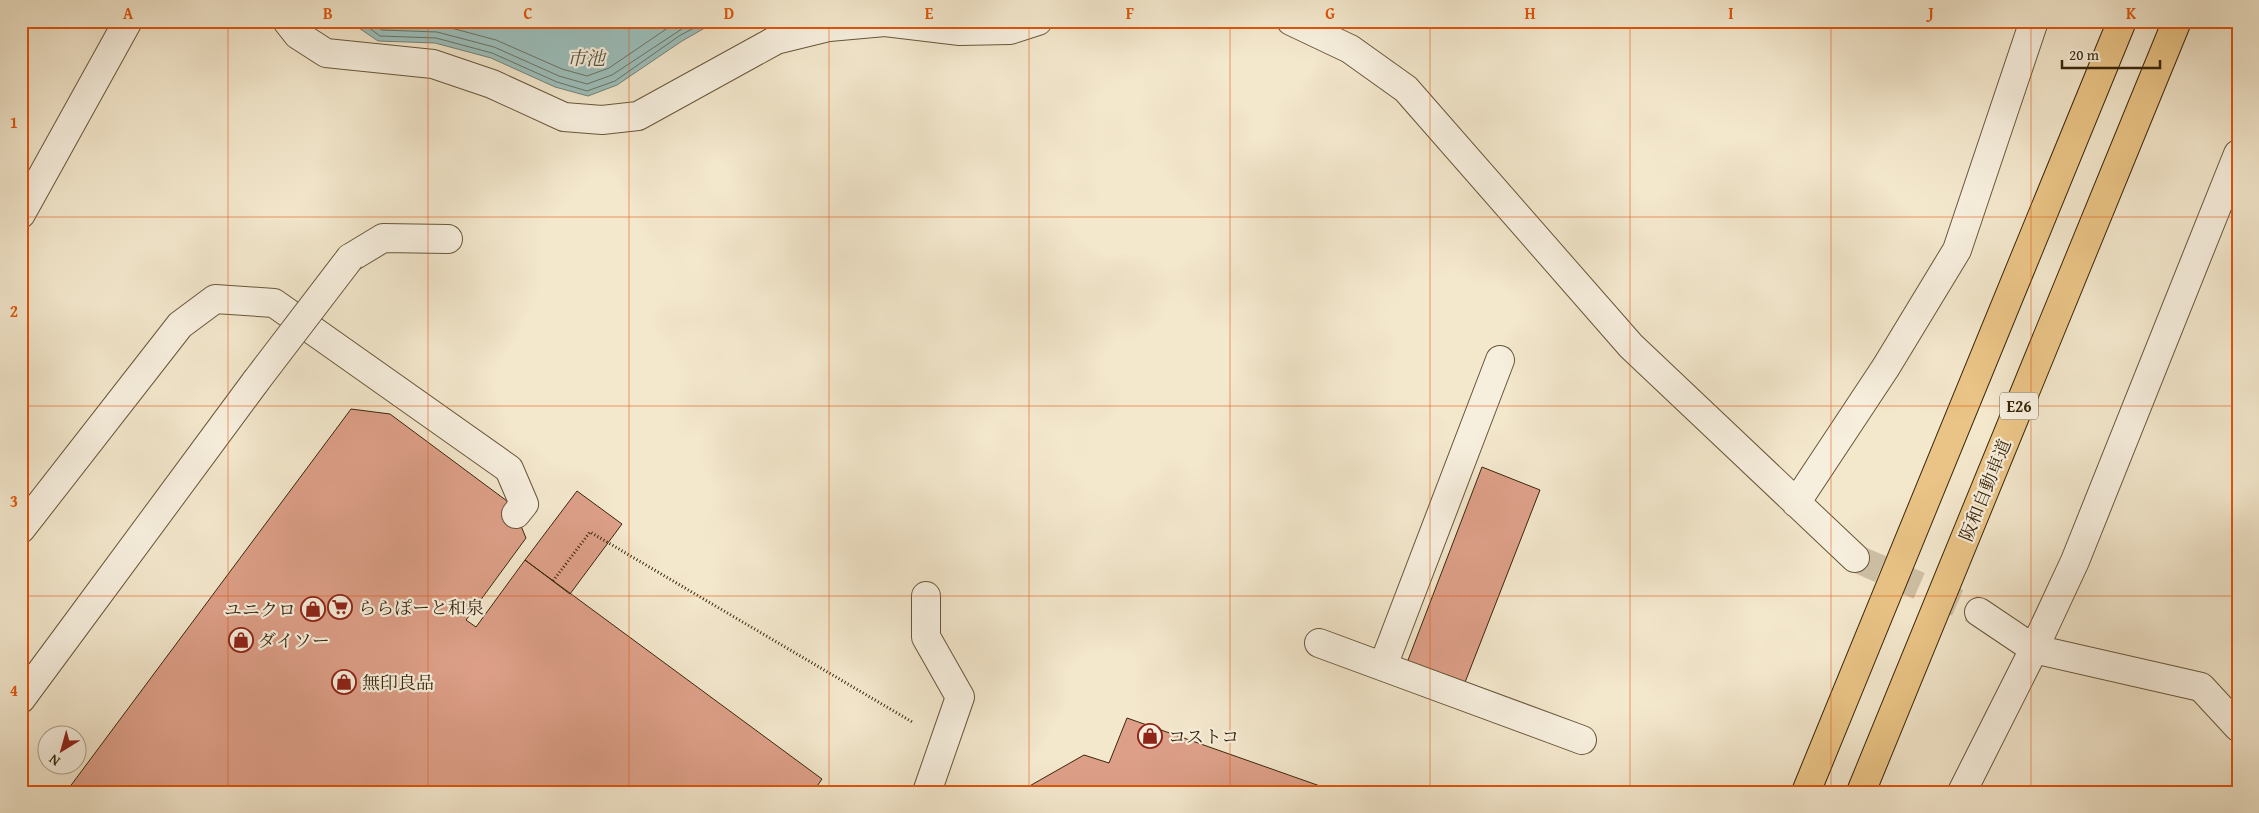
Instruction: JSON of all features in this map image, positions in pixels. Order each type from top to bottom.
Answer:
[{"type":"highway","points":[[1806,792],[2122,21]]},
{"type":"highway","name":"阪和自動車道","points":[[1861,792],[2178,21]]},
{"type":"street","points":[[21,214],[128,21]]},
{"type":"street","points":[[287,21],[298,35],[326,53],[433,64],[492,84],[564,117],[602,120],[638,116],[776,40],[829,27],[884,22],[960,31],[1010,30],[1038,21]]},
{"type":"street","points":[[1291,21],[1350,49],[1406,89],[1630,346],[1855,558]]},
{"type":"street","points":[[1796,503],[1886,367],[1957,250],[2034,21]]},
{"type":"street","points":[[1962,792],[2034,649],[2075,561],[2238,154]]},
{"type":"street","points":[[21,699],[350,258],[384,238],[448,239]]},
{"type":"street","points":[[21,529],[180,325],[215,299],[274,303],[509,469],[524,504],[516,514]]},
{"type":"street","points":[[1383,666],[1500,360]]},
{"type":"street","points":[[926,596],[926,636],[960,697],[927,792]]},
{"type":"street","points":[[1979,612],[2034,649],[2201,687],[2238,728]]},
{"type":"street","points":[[1319,643],[1582,740]]},
{"type":"path","points":[[554,581],[590,532],[914,723]]},
{"type":"water","name":"市池","points":[[354,21],[717,21],[682,41],[617,85],[588,96],[555,87],[491,58],[435,43],[378,41],[356,26]]},
{"type":"building","name":"ららぽーと和泉","points":[[351,409],[390,414],[507,501],[516,514],[526,538],[466,620],[476,627],[525,560],[822,779],[813,792],[66,792],[78,776],[88,776],[88,762]]},
{"type":"building","points":[[1482,467],[1540,490],[1462,690],[1405,668]]},
{"type":"building","points":[[577,491],[622,524],[570,594],[525,560]]},
{"type":"building","name":"コストコ","points":[[1127,718],[1337,792],[1019,792],[1084,755],[1109,763]]},
{"type":"tunnel","points":[[1855,558],[1979,612]]},
{"type":"place","name":"ららぽーと和泉","points":[[340,607]]},
{"type":"place","name":"ユニクロ","points":[[313,609]]},
{"type":"place","name":"ダイソー","points":[[241,640]]},
{"type":"place","name":"無印良品","points":[[344,682]]},
{"type":"place","name":"コストコ","points":[[1150,736]]}]
